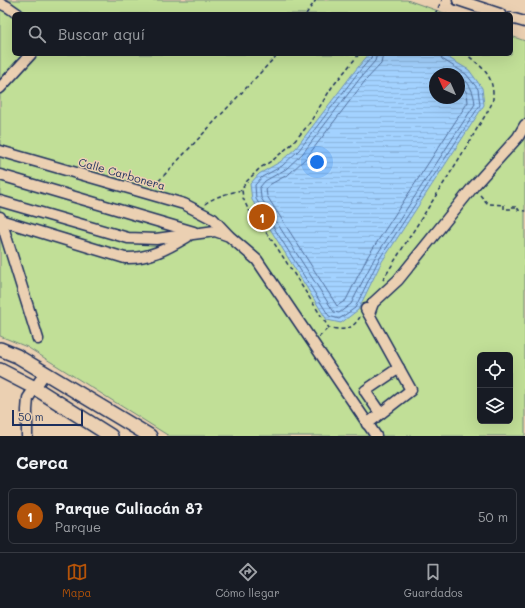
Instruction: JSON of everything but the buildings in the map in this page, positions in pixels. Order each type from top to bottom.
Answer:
[{"type":"main road","points":[[0,349],[17,356],[150,436]]},
{"type":"main road","points":[[0,370],[34,388],[107,435]]},
{"type":"street","points":[[458,0],[494,12]]},
{"type":"street","points":[[0,3],[15,12]]},
{"type":"street","points":[[513,19],[525,22]]},
{"type":"street","points":[[0,88],[29,56]]},
{"type":"street","points":[[367,424],[411,390],[367,311],[373,303],[398,280],[473,187],[518,137],[525,125]]},
{"type":"street","name":"Calle Carbonera","points":[[0,151],[184,204],[214,219],[229,236],[257,260],[376,436]]},
{"type":"street","points":[[0,175],[194,234]]},
{"type":"street","points":[[0,201],[128,238],[156,239],[215,231],[229,236]]},
{"type":"street","points":[[1,219],[125,258],[137,259],[150,256],[194,234]]},
{"type":"street","points":[[1,219],[38,339]]},
{"type":"street","points":[[380,414],[366,391],[399,368]]},
{"type":"street","points":[[27,436],[28,398],[45,373]]},
{"type":"path","points":[[307,12],[316,0]]},
{"type":"path","points":[[436,12],[442,0]]},
{"type":"path","points":[[148,194],[276,56]]},
{"type":"path","points":[[329,328],[274,243],[248,209],[243,198],[242,190],[245,183],[260,168],[274,160],[293,144],[309,124],[332,87],[357,56]]},
{"type":"path","points":[[382,280],[455,166],[493,100],[492,83],[485,70],[468,56]]},
{"type":"path","points":[[473,187],[488,204],[504,205],[505,209],[518,207],[518,210],[525,211]]},
{"type":"path","points":[[199,212],[208,201],[242,190]]},
{"type":"path","points":[[313,342],[329,328],[344,330],[355,324],[367,311]]},
{"type":"green space","points":[[0,0],[407,0],[441,12],[12,12],[12,56],[513,56],[513,37],[525,41],[525,436],[169,436],[27,347],[0,336]]},
{"type":"water","points":[[367,56],[445,56],[469,70],[482,88],[484,105],[381,263],[358,310],[341,323],[327,320],[252,200],[250,184],[259,174],[280,162],[296,148]]},
{"type":"place","name":"Parque Culiacán 87","points":[[262,217]]}]
